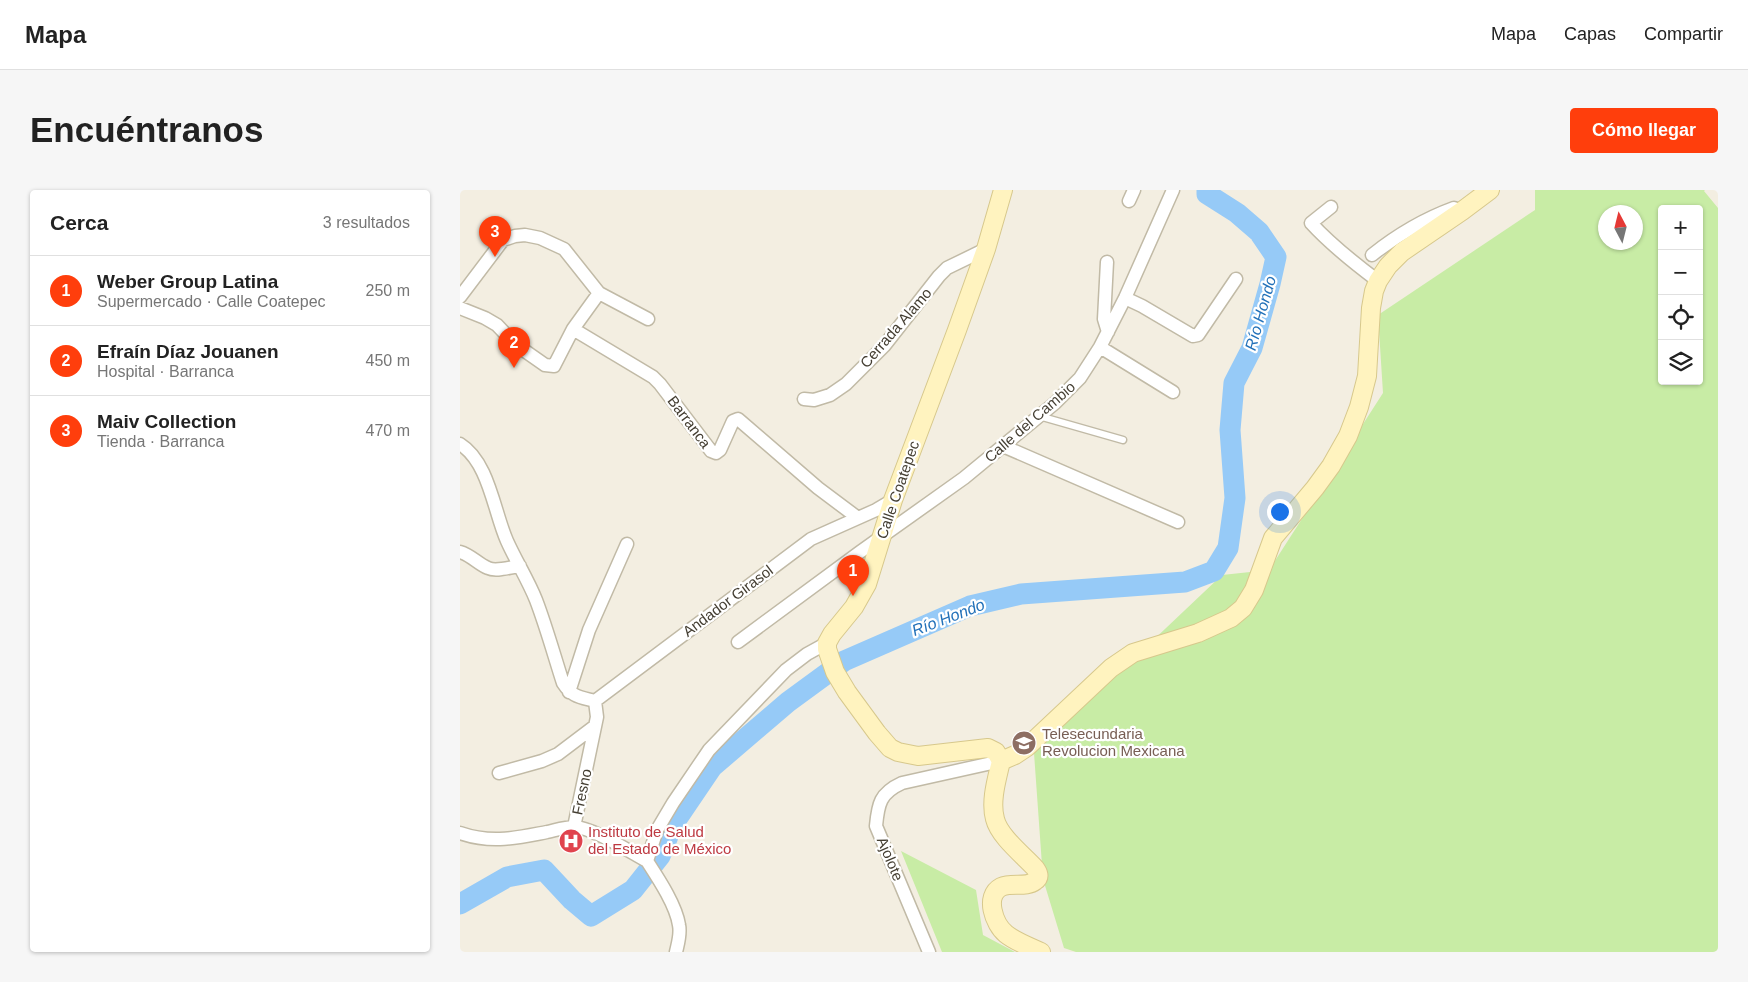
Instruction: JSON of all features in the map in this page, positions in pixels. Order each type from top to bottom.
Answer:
[{"type":"main road","name":"Calle Coatepec","points":[[830,657],[832,634],[854,607],[866,584],[892,500],[986,249],[1003,190]]},
{"type":"main road","points":[[1000,760],[1015,755],[1027,747],[1123,659],[1133,653],[1198,633],[1231,618],[1243,608],[1254,590],[1273,538],[1315,488],[1331,466],[1348,436],[1359,408],[1367,376],[1371,308],[1378,281],[1388,266],[1402,252],[1490,190]]},
{"type":"main road","points":[[830,657],[847,692],[877,734],[890,748],[898,752],[918,756],[988,748],[996,752],[1000,760],[994,796],[995,820],[1001,832],[1036,868],[1039,877],[1036,881],[1029,884],[1011,884],[1001,887],[994,892],[992,909],[997,924],[1005,934],[1042,952]]},
{"type":"street","name":"Calle del Cambio","points":[[738,642],[964,478],[1055,403],[1080,378],[1100,347],[1126,298],[1173,190]]},
{"type":"street","points":[[1331,207],[1311,223],[1326,240],[1378,281]]},
{"type":"street","points":[[1372,255],[1395,237],[1436,215],[1454,208],[1462,211]]},
{"type":"street","points":[[460,297],[504,240],[515,236],[525,236],[540,238],[564,249],[599,293],[648,319]]},
{"type":"street","name":"Cerrada Alamo","points":[[804,399],[814,400],[830,395],[846,384],[884,346],[939,276],[948,268],[986,249]]},
{"type":"street","points":[[1108,262],[1104,319],[1108,332]]},
{"type":"street","points":[[1126,298],[1194,336],[1198,335],[1236,279]]},
{"type":"street","points":[[460,308],[497,325],[515,344],[548,366],[554,366],[573,330],[599,293]]},
{"type":"street","name":"Barranca","points":[[573,330],[653,377],[711,451],[716,453],[720,450],[733,421],[738,419],[818,488],[858,518]]},
{"type":"street","points":[[1100,347],[1174,392]]},
{"type":"street","points":[[460,444],[474,456],[485,476],[500,523],[536,599],[563,683],[569,692],[596,701]]},
{"type":"street","points":[[1002,446],[1178,522]]},
{"type":"street","name":"Andador Girasol","points":[[596,701],[811,539],[892,500]]},
{"type":"street","points":[[569,692],[589,630],[627,544]]},
{"type":"street","points":[[460,552],[470,556],[487,568],[494,570],[520,566]]},
{"type":"street","name":"Calle Coatepec","points":[[649,864],[657,830],[708,750],[786,670],[807,654],[830,657]]},
{"type":"street","name":"Fresno","points":[[460,833],[491,840],[511,839],[574,827],[597,717],[596,701]]},
{"type":"street","points":[[499,774],[542,762],[558,754],[595,726]]},
{"type":"street","name":"Ajolote","points":[[929,952],[876,826],[878,806],[888,792],[902,783],[1000,760]]},
{"type":"street","points":[[574,827],[594,833],[649,864],[673,906],[679,923],[679,942],[676,952]]},
{"type":"lane","points":[[1039,416],[1122,440]]},
{"type":"green space","points":[[1535,190],[1705,190],[1718,208],[1718,952],[1076,952],[1064,948],[1043,879],[1034,753],[1222,575],[1269,570],[1383,393],[1378,315],[1535,210]]},
{"type":"green space","points":[[901,851],[976,890],[983,935],[1015,952],[942,952]]},
{"type":"waterway","name":"Río Hondo","points":[[460,904],[507,877],[544,870],[572,900],[591,916],[633,890],[660,856],[672,826],[712,767],[788,702],[844,661],[970,606],[1021,594],[1185,582],[1214,571],[1228,548],[1235,498],[1230,430],[1234,383],[1252,348],[1276,257],[1259,232],[1237,213],[1207,194],[1207,190]]},
{"type":"place","name":"Maiv Collection","points":[[495,257]]},
{"type":"place","name":"Efraín Díaz Jouanen","points":[[514,368]]},
{"type":"place","name":"Weber Group Latina","points":[[853,596]]},
{"type":"place","name":"Telesecundaria Revolucion Mexicana","points":[[1024,743]]},
{"type":"place","name":"Instituto de Salud del Estado de México","points":[[571,841]]}]
